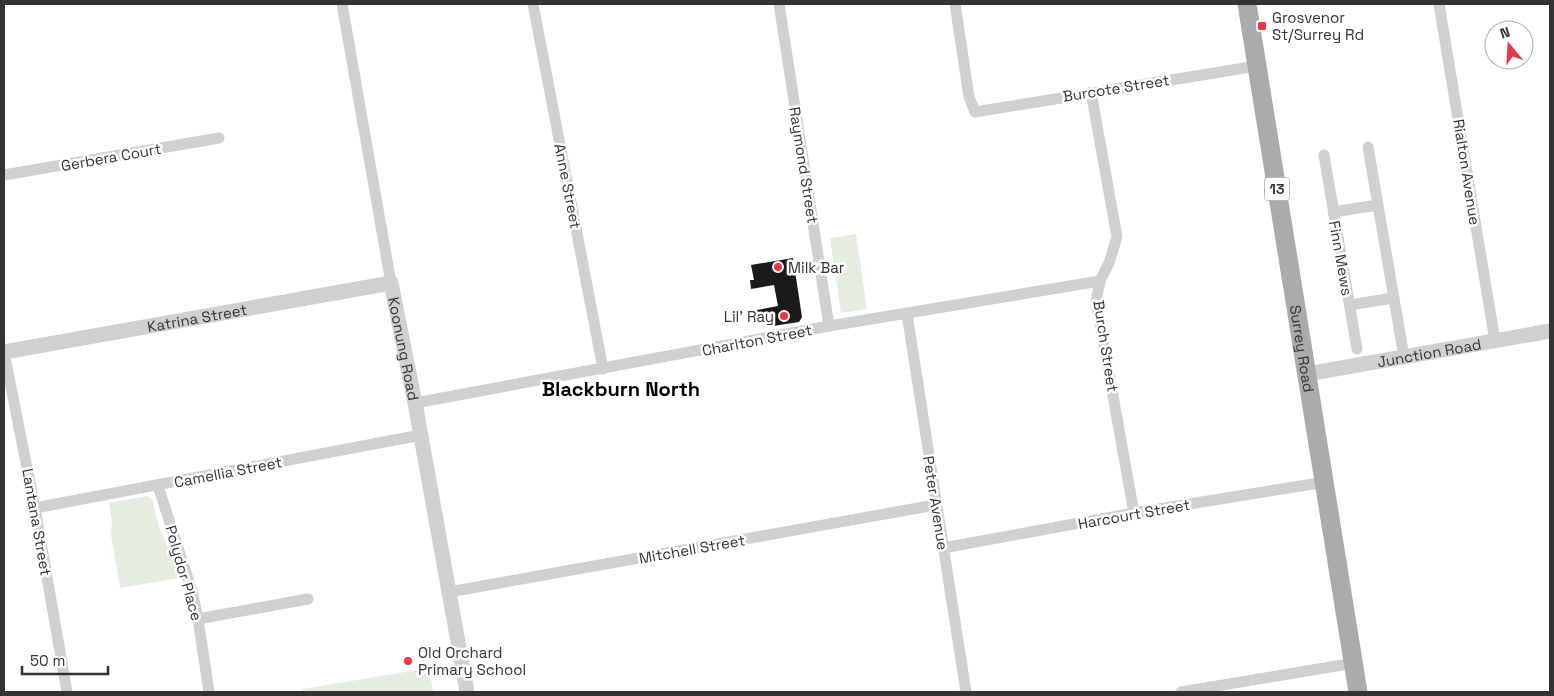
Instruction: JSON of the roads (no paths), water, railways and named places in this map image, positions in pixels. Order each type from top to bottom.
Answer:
[{"type":"main road","name":"Surrey Road","points":[[1248,4],[1358,692]]},
{"type":"street","name":"Koonung Road","points":[[342,4],[391,283],[415,402],[467,692]]},
{"type":"street","name":"Anne Street","points":[[533,4],[603,369]]},
{"type":"street","name":"Raymond Street","points":[[779,4],[829,326]]},
{"type":"street","name":"Burcote Street","points":[[954,4],[969,97],[975,112],[1257,66]]},
{"type":"street","name":"Rialton Avenue","points":[[1439,4],[1495,340]]},
{"type":"street","name":"Burch Street","points":[[1091,92],[1117,237],[1109,262],[1100,281],[1096,301],[1134,514]]},
{"type":"street","name":"Gerbera Court","points":[[4,175],[219,138]]},
{"type":"street","points":[[1368,147],[1404,357]]},
{"type":"street","name":"Finn Mews","points":[[1324,155],[1357,349]]},
{"type":"street","name":"Finn Mews","points":[[1333,212],[1378,205]]},
{"type":"street","name":"Charlton Street","points":[[415,402],[829,326],[1100,281]]},
{"type":"street","name":"Katrina Street","points":[[4,352],[391,283]]},
{"type":"street","name":"Finn Mews","points":[[1350,305],[1393,298]]},
{"type":"street","name":"Peter Avenue","points":[[907,314],[935,505],[966,692]]},
{"type":"street","name":"Junction Road","points":[[1307,374],[1550,331]]},
{"type":"street","name":"Lantana Street","points":[[4,352],[35,508],[67,692]]},
{"type":"street","name":"Camellia Street","points":[[35,508],[421,435]]},
{"type":"street","name":"Harcourt Street","points":[[943,548],[1325,482]]},
{"type":"street","name":"Polydor Place","points":[[158,486],[192,591],[209,692]]},
{"type":"street","name":"Mitchell Street","points":[[449,592],[935,505]]},
{"type":"street","points":[[198,618],[308,599]]},
{"type":"street","points":[[1184,692],[1354,663]]},
{"type":"place","name":"Grosvenor St/Surrey Rd","points":[[1262,26]]},
{"type":"place","name":"Milk Bar","points":[[778,267]]},
{"type":"place","name":"Lil' Ray","points":[[784,316]]},
{"type":"place","name":"Old Orchard Primary School","points":[[408,661]]},
{"type":"district","name":"Blackburn North","points":[[621,389]]}]
